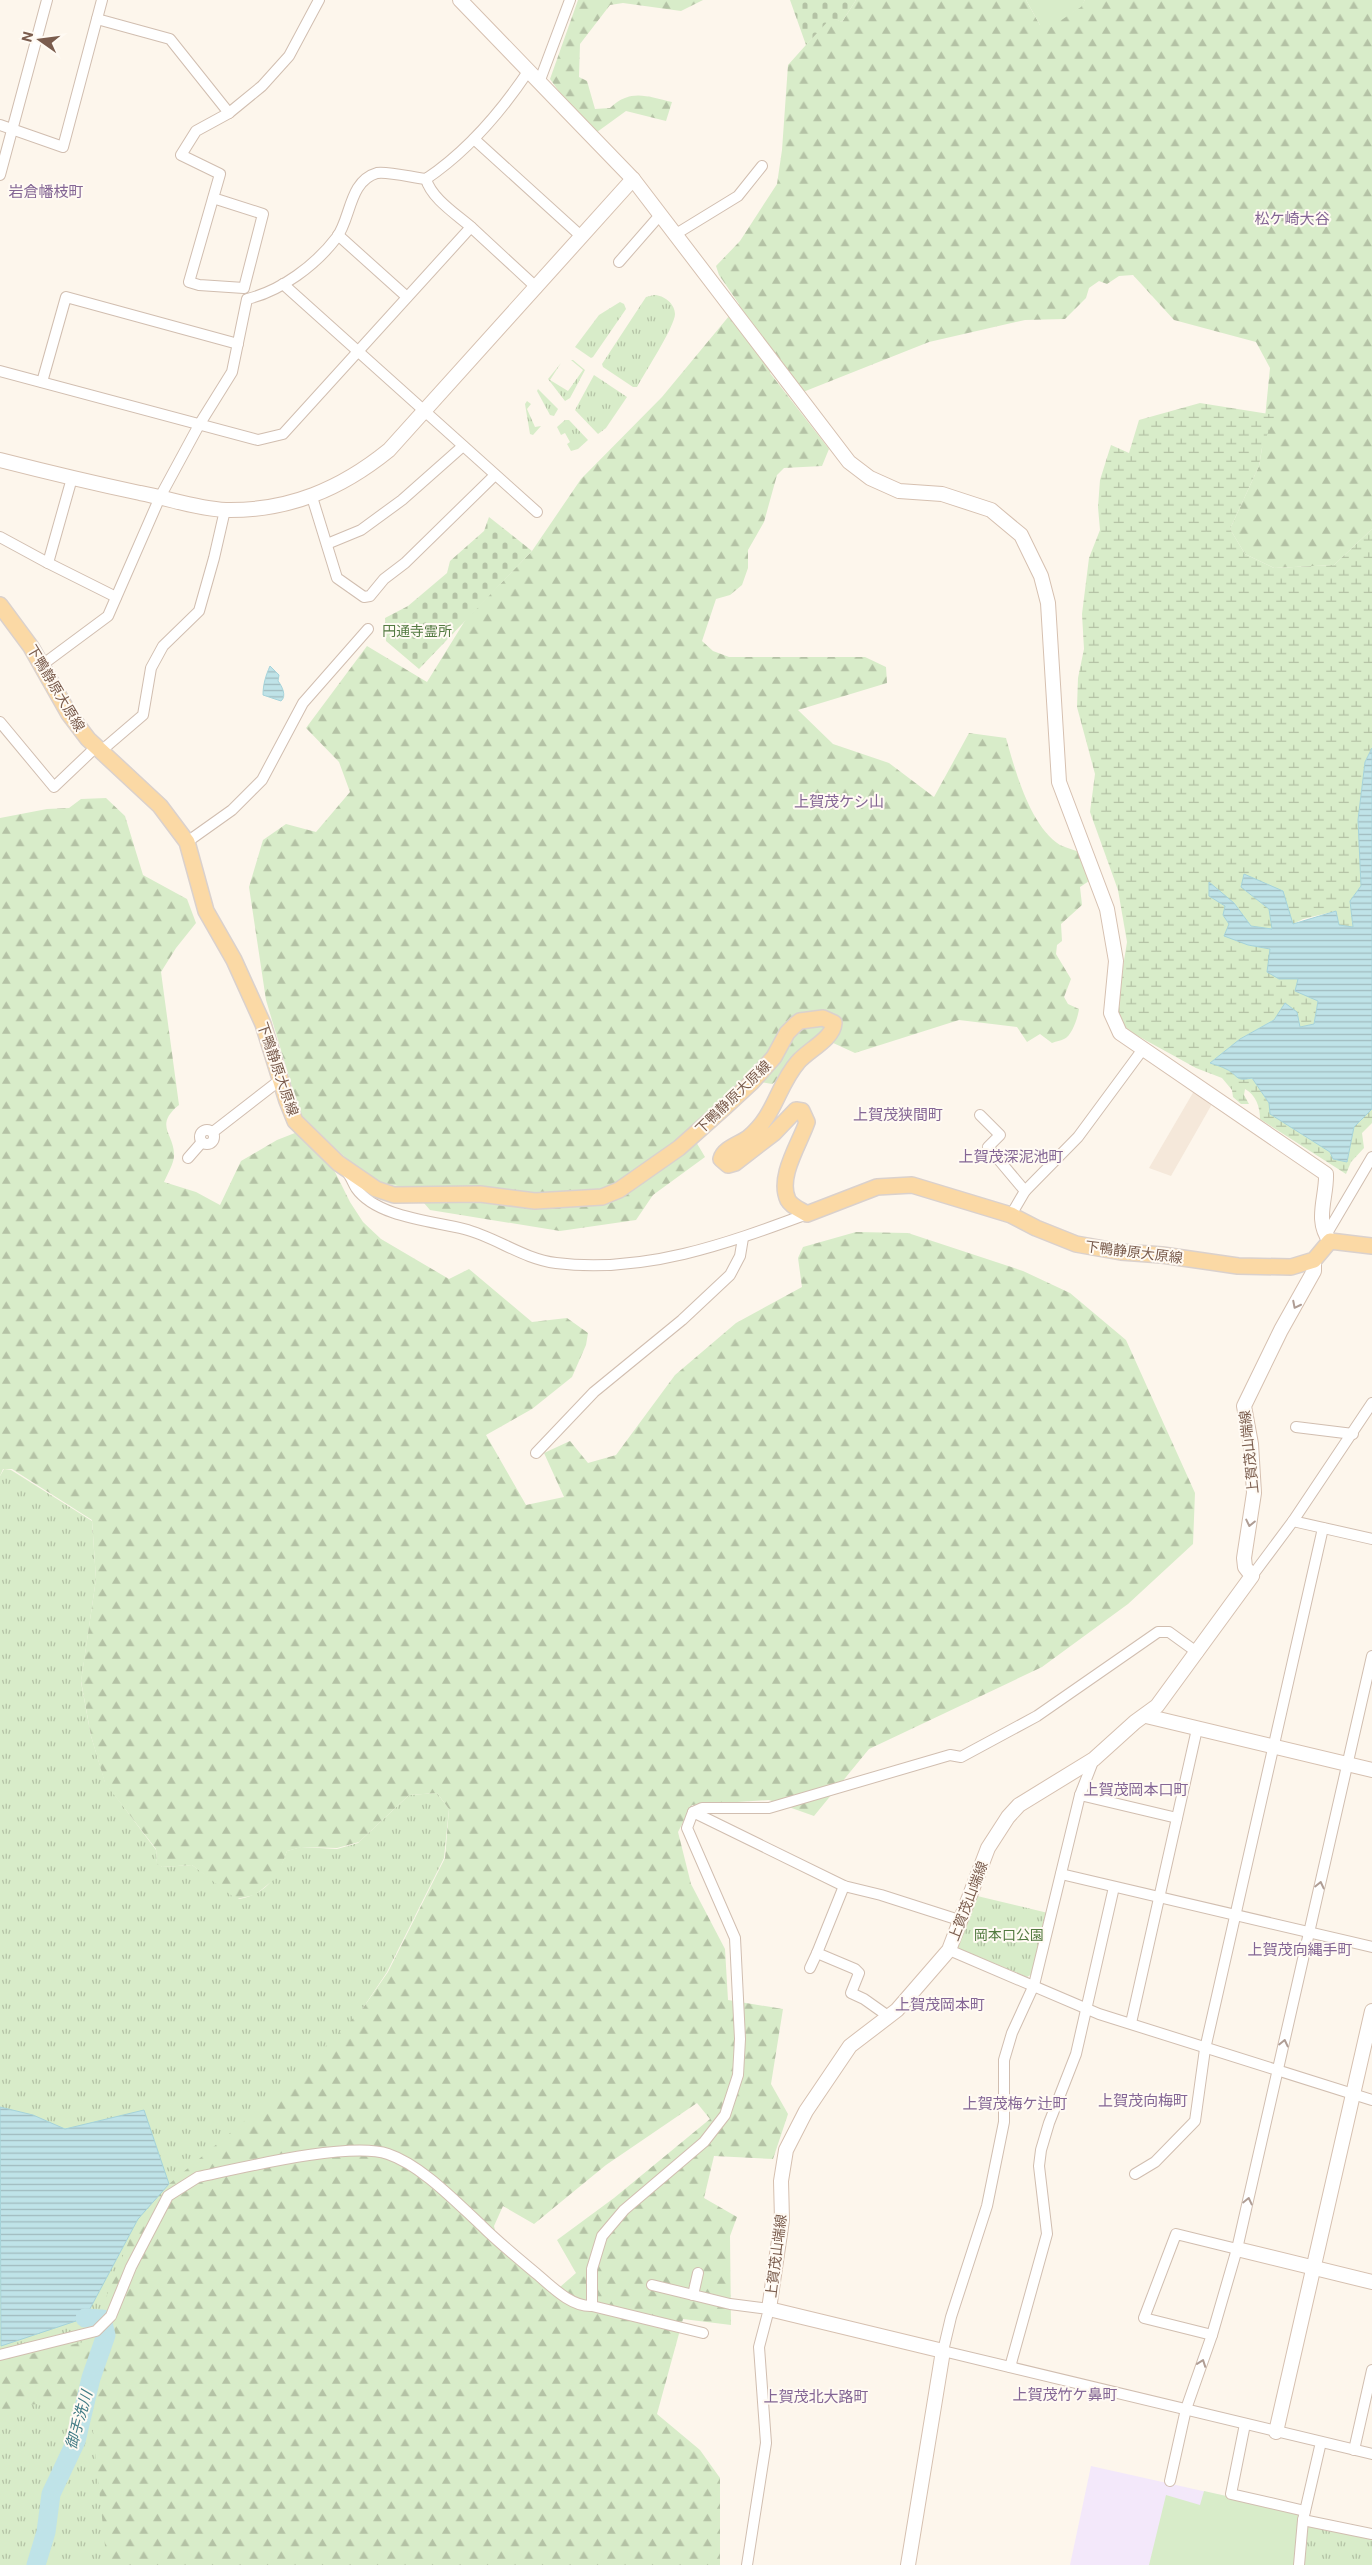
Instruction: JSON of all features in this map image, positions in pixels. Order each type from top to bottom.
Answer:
[{"type":"main road","name":"下鴨静原大原線","points":[[0,605],[42,665],[69,714],[88,739],[160,806],[187,842],[206,911],[234,960],[263,1024],[295,1121],[306,1134],[345,1168],[376,1189],[394,1195],[480,1194],[535,1201],[602,1198],[619,1190],[679,1148],[726,1107],[757,1076],[796,1024],[800,1021],[823,1018],[834,1023],[829,1035],[793,1068],[772,1111],[761,1126],[746,1139],[728,1150],[721,1159],[728,1165],[735,1163],[774,1133],[796,1110],[802,1111],[807,1122],[790,1158],[786,1189],[788,1200],[807,1214],[876,1187],[912,1185],[1011,1215],[1036,1228],[1076,1244],[1121,1252],[1162,1255],[1238,1266],[1291,1267],[1314,1260]]},
{"type":"main road","points":[[1314,1260],[1328,1238],[1372,1246]]},
{"type":"street","points":[[0,175],[47,0]]},
{"type":"street","points":[[0,125],[63,147],[102,0]]},
{"type":"street","points":[[244,288],[199,285],[189,282],[220,174],[181,155],[196,131],[229,113],[262,86],[289,56],[319,0]]},
{"type":"street","points":[[460,0],[540,80],[633,179],[736,310],[838,449],[857,469],[870,478],[899,491],[942,494],[991,510],[1021,535],[1041,576],[1048,603],[1059,782],[1098,879],[1114,942],[1116,977],[1111,1013],[1120,1033],[1326,1174],[1321,1217],[1328,1238]]},
{"type":"street","points":[[540,80],[570,0]]},
{"type":"street","points":[[97,19],[170,40],[229,113]]},
{"type":"street","points":[[247,299],[264,295],[314,262],[338,236],[357,188],[364,181],[377,173],[426,179],[450,163],[500,113],[514,96],[529,70]]},
{"type":"street","points":[[474,139],[582,237]]},
{"type":"street","points":[[676,234],[738,196],[762,166]]},
{"type":"street","points":[[426,179],[428,187],[436,195],[537,288]]},
{"type":"street","points":[[0,460],[72,478],[225,510],[274,507],[312,497],[372,464],[390,450],[633,179]]},
{"type":"street","points":[[42,665],[108,616],[160,497],[198,425],[232,372],[247,299],[244,288],[263,214],[213,198]]},
{"type":"street","points":[[619,262],[660,215]]},
{"type":"street","points":[[0,371],[258,440],[283,434],[471,227]]},
{"type":"street","points":[[338,236],[407,297]]},
{"type":"street","points":[[283,284],[537,512]]},
{"type":"street","points":[[42,382],[66,297],[238,344]]},
{"type":"street","points":[[327,544],[361,530],[402,500],[463,446]]},
{"type":"street","points":[[312,497],[337,578],[364,597],[370,596],[384,579],[405,563],[495,475]]},
{"type":"street","points":[[48,563],[72,478]]},
{"type":"street","points":[[0,722],[54,787],[80,764],[143,715],[151,668],[163,646],[199,611],[225,510]]},
{"type":"street","points":[[0,537],[116,597]]},
{"type":"street","points":[[187,842],[232,810],[262,780],[303,703],[368,628]]},
{"type":"street","points":[[1011,1215],[1025,1191],[1078,1137],[1143,1049]]},
{"type":"street","points":[[188,1158],[202,1142],[200,1135],[202,1131],[209,1129],[213,1132],[280,1080]]},
{"type":"street","points":[[980,1115],[1000,1135],[988,1147],[1025,1191]]},
{"type":"street","points":[[1328,1238],[1372,1157]]},
{"type":"street","points":[[345,1168],[357,1189],[387,1212],[470,1231],[527,1256],[556,1263],[643,1262],[680,1256],[743,1238],[807,1214]]},
{"type":"street","points":[[536,1453],[594,1392],[682,1320],[730,1276],[740,1256],[743,1238]]},
{"type":"street","name":"上賀茂山端線","points":[[943,2351],[769,2308],[782,2220],[781,2181],[786,2150],[806,2111],[850,2046],[897,2010],[949,1950],[988,1848],[1008,1817],[1020,1805],[1094,1759],[1135,1722],[1146,1716],[1157,1706],[1198,1653],[1252,1576],[1245,1567],[1244,1558],[1254,1493],[1251,1444],[1244,1406],[1281,1330],[1314,1271],[1314,1260]]},
{"type":"street","points":[[1252,1576],[1293,1521],[1372,1403]]},
{"type":"street","points":[[1296,1427],[1353,1434]]},
{"type":"street","points":[[1293,1521],[1372,1540]]},
{"type":"street","points":[[1136,2174],[1155,2162],[1196,2121],[1205,2049],[1323,1528]]},
{"type":"street","points":[[592,2306],[592,2269],[602,2236],[624,2210],[704,2142],[725,2116],[738,2075],[740,2030],[735,1938],[686,1828],[693,1812],[702,1808],[770,1808],[950,1755],[961,1756],[1037,1716],[1158,1632],[1169,1632],[1198,1653]]},
{"type":"street","points":[[1170,2481],[1186,2409],[1212,2335],[1237,2249],[1372,1656]]},
{"type":"street","points":[[1146,1716],[1372,1770]]},
{"type":"street","points":[[1130,2023],[1197,1729]]},
{"type":"street","points":[[908,2565],[943,2351],[951,2317],[989,2196],[1004,2122],[1004,2060],[1012,2033],[1034,1985],[1080,1795],[1094,1759]]},
{"type":"street","points":[[1080,1795],[1177,1818]]},
{"type":"street","points":[[693,1812],[844,1886],[881,1895],[959,1920]]},
{"type":"street","points":[[1061,1874],[1372,1947]]},
{"type":"street","points":[[810,1968],[844,1886]]},
{"type":"street","points":[[1010,2367],[1047,2234],[1039,2166],[1041,2150],[1048,2123],[1076,2054],[1114,1886]]},
{"type":"street","points":[[949,1950],[1087,2008],[1205,2049],[1353,2096],[1372,2100]]},
{"type":"street","points":[[817,1952],[860,1973],[851,1993],[864,1998],[888,2016]]},
{"type":"street","points":[[1276,2432],[1372,2011]]},
{"type":"street","points":[[0,2355],[96,2331],[111,2316],[131,2267],[158,2212],[168,2196],[182,2185],[198,2177],[235,2169],[340,2151],[390,2154],[432,2180],[502,2245],[553,2288],[581,2306],[592,2306],[703,2332]]},
{"type":"street","points":[[1212,2335],[1144,2318],[1176,2234],[1372,2282]]},
{"type":"street","points":[[693,2295],[698,2274]]},
{"type":"street","points":[[652,2285],[730,2304],[769,2308],[759,2347],[766,2443],[747,2565]]},
{"type":"street","points":[[943,2351],[1372,2454]]},
{"type":"street","points":[[1354,2450],[1372,2370]]},
{"type":"street","points":[[1246,2424],[1231,2494],[1372,2534]]},
{"type":"street","points":[[1299,2565],[1304,2515],[1321,2442]]},
{"type":"shaded area","points":[[1194,1091],[1212,1104],[1171,1176],[1149,1168]]},
{"type":"shaded area","points":[[1091,2466],[1297,2512],[1296,2565],[1070,2565]]},
{"type":"green space","points":[[578,0],[703,0],[681,11],[623,3],[610,5],[580,44],[579,77],[587,81],[595,109],[610,108],[625,98],[633,96],[647,96],[672,102],[666,121],[626,111],[597,132],[563,97],[550,79]]},
{"type":"green space","points":[[790,0],[856,0],[842,22],[831,18],[806,45]]},
{"type":"green space","points":[[856,0],[1026,0],[1040,25],[1071,13],[1085,0],[1372,0],[1372,529],[1334,565],[1274,568],[1245,554],[1230,529],[1259,466],[1270,368],[1256,342],[1174,320],[1133,275],[1119,276],[1107,284],[1099,281],[1089,288],[1086,298],[1065,319],[1025,320],[929,342],[803,392],[779,359],[770,373],[829,449],[822,466],[784,468],[777,475],[764,522],[748,550],[748,568],[742,585],[730,595],[716,599],[702,641],[713,651],[729,657],[865,657],[886,667],[887,683],[798,710],[833,744],[889,763],[934,797],[969,733],[1006,738],[1019,781],[1040,825],[1060,845],[1082,853],[1089,881],[1080,887],[1082,905],[1061,924],[1062,941],[1057,945],[1056,954],[1071,979],[1064,997],[1068,1004],[1079,1009],[1074,1026],[1070,1034],[1061,1040],[1052,1043],[1040,1034],[1027,1042],[1017,1027],[959,1020],[855,1053],[831,1042],[772,1084],[744,1079],[689,1130],[705,1157],[653,1195],[636,1220],[560,1231],[430,1210],[411,1188],[379,1183],[358,1170],[292,1106],[292,1087],[266,1000],[249,887],[263,840],[286,824],[316,832],[350,792],[339,762],[306,728],[367,646],[427,682],[466,619],[532,551],[581,479],[662,397],[739,304],[719,275],[716,266],[740,241],[777,184],[782,150],[788,65],[831,17],[842,22]]},
{"type":"green space","points":[[1026,0],[1085,0],[1081,7],[1048,29],[1040,25]]},
{"type":"green space","points":[[654,295],[662,297],[671,304],[675,310],[674,320],[637,387],[633,387],[603,367],[602,364],[646,297]]},
{"type":"green space","points":[[620,302],[624,304],[626,309],[593,357],[591,358],[575,347],[599,315]]},
{"type":"green space","points":[[571,360],[585,370],[570,398],[565,401],[548,379],[561,363],[550,380],[568,391],[583,370]]},
{"type":"green space","points":[[594,375],[627,397],[606,428],[598,434],[575,410]]},
{"type":"green space","points":[[538,389],[558,409],[554,416],[550,415],[537,391]]},
{"type":"green space","points":[[527,401],[531,404],[527,409],[535,427],[541,426],[533,435],[530,434],[525,404]]},
{"type":"green space","points":[[1200,403],[1275,415],[1262,448],[1259,466],[1230,529],[1245,554],[1274,568],[1334,565],[1372,529],[1372,748],[1365,762],[1358,820],[1361,886],[1350,901],[1353,927],[1339,925],[1336,911],[1303,919],[1293,924],[1241,887],[1269,909],[1273,930],[1251,926],[1234,903],[1209,896],[1225,906],[1248,945],[1271,949],[1279,979],[1299,979],[1318,1000],[1314,1024],[1300,1027],[1285,1004],[1274,1020],[1240,1039],[1210,1063],[1224,1068],[1240,1078],[1252,1078],[1269,1103],[1330,1152],[1333,1159],[1347,1161],[1354,1127],[1372,1109],[1372,1123],[1362,1133],[1364,1148],[1351,1162],[1346,1174],[1260,1119],[1257,1102],[1245,1089],[1244,1095],[1249,1104],[1241,1104],[1233,1097],[1232,1090],[1222,1078],[1196,1068],[1127,1030],[1120,1020],[1117,1004],[1127,942],[1118,890],[1090,812],[1095,774],[1077,707],[1078,678],[1084,649],[1082,614],[1089,558],[1100,530],[1098,507],[1100,480],[1111,445],[1129,453],[1139,420]]},
{"type":"green space","points":[[565,420],[569,420],[588,440],[578,449],[571,451],[567,444],[570,442],[565,433],[561,435],[557,427]]},
{"type":"green space","name":"円通寺霊所","points":[[489,517],[532,551],[419,669],[386,641],[385,618],[408,606],[447,573],[450,561],[484,531]]},
{"type":"green space","points":[[106,798],[125,816],[143,875],[187,899],[196,923],[176,948],[161,972],[179,1105],[171,1112],[167,1119],[166,1125],[172,1142],[174,1159],[164,1182],[196,1192],[220,1205],[241,1161],[277,1140],[300,1131],[321,1144],[350,1202],[363,1222],[381,1239],[449,1279],[469,1269],[532,1322],[567,1318],[588,1333],[586,1345],[572,1377],[532,1409],[486,1435],[526,1505],[564,1497],[544,1453],[570,1441],[588,1463],[616,1455],[675,1375],[736,1323],[802,1287],[798,1258],[803,1247],[856,1232],[908,1233],[1023,1271],[1070,1293],[1126,1340],[1195,1493],[1193,1544],[1128,1604],[1042,1667],[869,1749],[814,1816],[769,1800],[692,1805],[678,1832],[691,1884],[725,1949],[728,2000],[783,2009],[771,2084],[788,2114],[773,2159],[714,2156],[704,2198],[737,2217],[730,2236],[731,2325],[683,2319],[657,2414],[700,2450],[720,2478],[720,2565],[107,2565],[91,2412],[104,2302],[138,2219],[169,2184],[291,2082],[363,2008],[388,1972],[445,1858],[449,1809],[437,1793],[409,1795],[359,1842],[337,1848],[302,1847],[287,1851],[277,1877],[255,1895],[236,1899],[192,1865],[162,1867],[157,1864],[156,1849],[105,1783],[91,1736],[81,1681],[96,1579],[92,1520],[12,1469],[3,1469],[0,1476],[0,818],[47,809],[69,808],[81,799]],"holes":[[[697,2103],[710,2119],[614,2198],[557,2240],[576,2273],[552,2294],[499,2247],[494,2226],[503,2206],[534,2224],[606,2165]]]},
{"type":"green space","points":[[4,1469],[11,1470],[92,1521],[96,1579],[81,1682],[91,1736],[105,1782],[156,1850],[157,1863],[162,1867],[192,1865],[239,1899],[265,1888],[280,1868],[287,1851],[301,1847],[337,1849],[358,1843],[409,1795],[437,1793],[449,1809],[444,1858],[387,1972],[355,2020],[125,2565],[0,2565],[0,1476]]},
{"type":"green space","name":"岡本口公園","points":[[973,1895],[1048,1913],[1034,1973],[1027,1977],[953,1946]]},
{"type":"green space","points":[[97,2339],[71,2417],[36,2404],[8,2409],[0,2421],[0,2361]]},
{"type":"green space","points":[[1204,2491],[1297,2512],[1300,2516],[1295,2565],[1149,2565],[1166,2495],[1200,2505]]},
{"type":"green space","points":[[1307,2525],[1372,2538],[1372,2565],[1304,2565]]},
{"type":"water","points":[[270,666],[279,675],[278,681],[284,694],[281,701],[263,695],[265,680]]},
{"type":"water","points":[[1372,748],[1372,1109],[1354,1127],[1347,1162],[1333,1159],[1330,1152],[1270,1114],[1269,1103],[1252,1078],[1239,1078],[1230,1071],[1210,1063],[1240,1039],[1274,1020],[1285,1003],[1297,1012],[1300,1027],[1314,1024],[1318,1001],[1295,991],[1298,979],[1279,979],[1267,972],[1270,949],[1248,945],[1224,936],[1229,924],[1223,915],[1225,906],[1209,896],[1209,882],[1234,903],[1251,926],[1272,929],[1269,909],[1241,887],[1244,874],[1283,891],[1293,924],[1336,911],[1339,925],[1353,927],[1350,901],[1361,886],[1358,820],[1365,762]]},
{"type":"water","points":[[0,2107],[33,2115],[65,2129],[144,2110],[169,2184],[138,2219],[85,2318],[1,2346]]},
{"type":"waterway","name":"御手洗川","points":[[36,2565],[46,2532],[51,2494],[76,2441],[91,2378],[106,2335],[102,2319],[85,2318]]},
{"type":"district","name":"岩倉幡枝町","points":[[46,192]]},
{"type":"district","name":"松ケ崎大谷","points":[[1292,219]]},
{"type":"district","name":"上賀茂ケシ山","points":[[839,802]]},
{"type":"district","name":"上賀茂狭間町","points":[[898,1115]]},
{"type":"district","name":"上賀茂深泥池町","points":[[1011,1157]]},
{"type":"district","name":"上賀茂岡本口町","points":[[1136,1790]]},
{"type":"district","name":"上賀茂向縄手町","points":[[1300,1950]]},
{"type":"district","name":"上賀茂岡本町","points":[[940,2005]]},
{"type":"district","name":"上賀茂向梅町","points":[[1143,2101]]},
{"type":"district","name":"上賀茂梅ケ辻町","points":[[1015,2104]]},
{"type":"district","name":"上賀茂竹ケ鼻町","points":[[1065,2395]]},
{"type":"district","name":"上賀茂北大路町","points":[[816,2397]]}]
